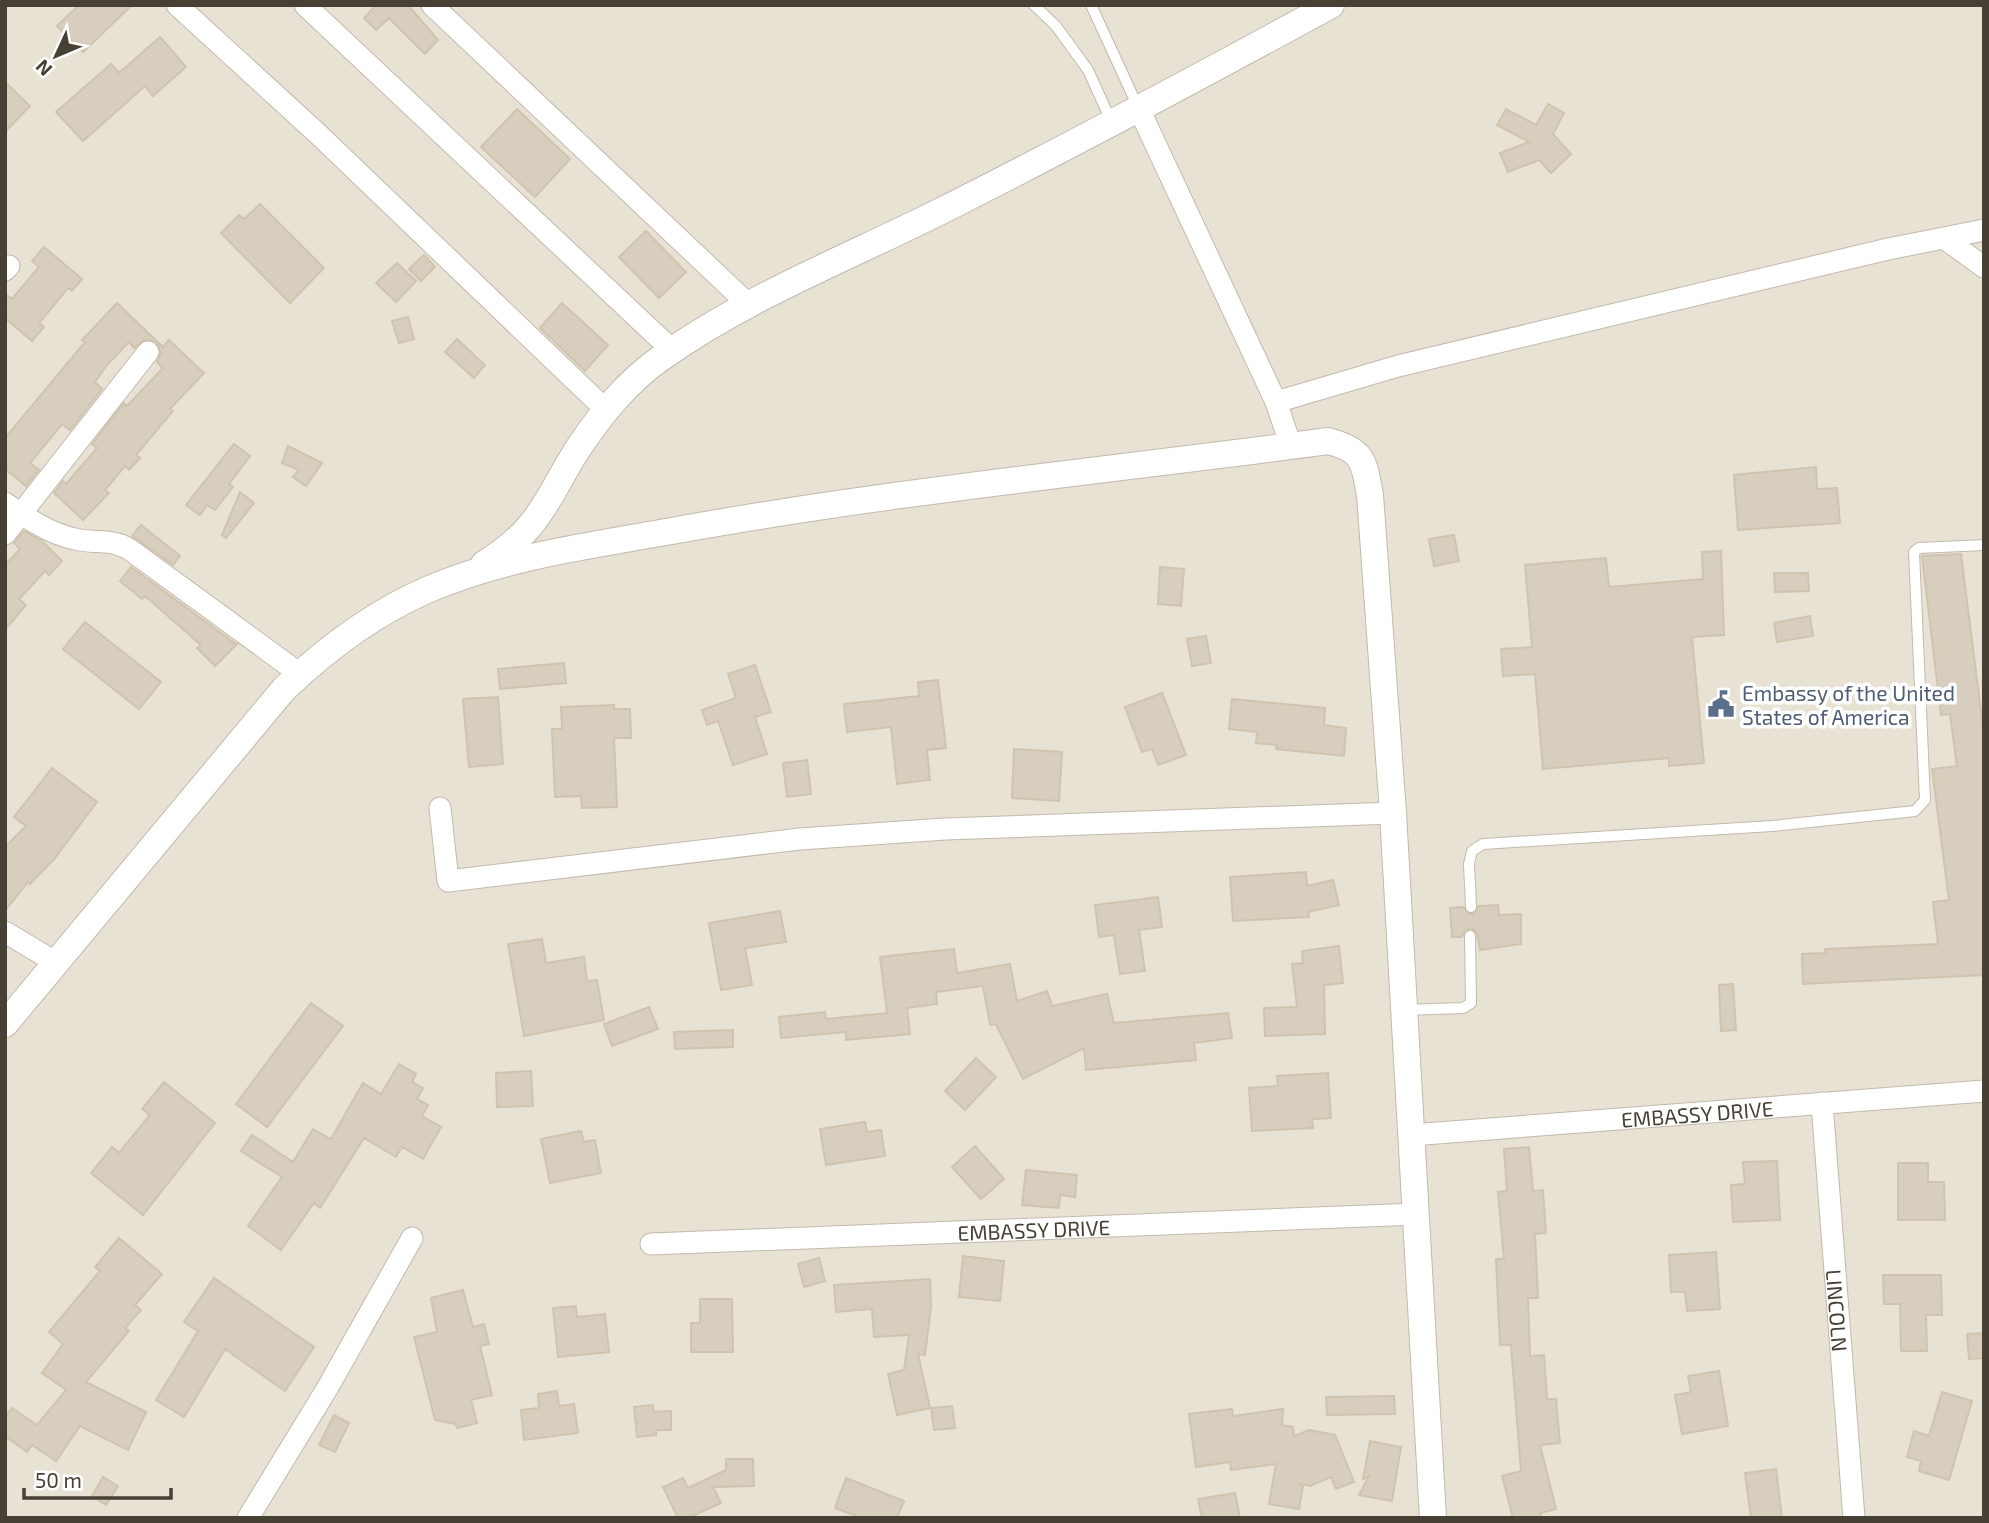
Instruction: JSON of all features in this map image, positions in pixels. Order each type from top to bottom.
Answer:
[{"type":"street","points":[[177,5],[318,134],[606,410]]},
{"type":"street","points":[[305,5],[673,351]]},
{"type":"street","points":[[432,5],[750,306]]},
{"type":"street","points":[[462,578],[504,552],[531,527],[546,507],[578,449],[606,410],[630,383],[673,351],[750,306],[1112,123],[1331,5]]},
{"type":"street","points":[[1139,109],[1276,402],[1291,446]]},
{"type":"street","points":[[1276,402],[1412,363],[1888,249],[1984,230]]},
{"type":"street","points":[[1945,239],[1984,267]]},
{"type":"street","points":[[5,534],[13,508],[148,352]]},
{"type":"street","points":[[5,1024],[254,724],[300,674],[321,654],[397,606],[428,590],[462,578],[575,549],[880,498],[1328,441],[1346,445],[1358,453],[1365,468],[1370,495],[1393,813],[1433,1518]]},
{"type":"street","points":[[546,507],[556,530],[575,549]]},
{"type":"street","points":[[13,508],[73,539],[110,541],[129,549],[300,674]]},
{"type":"street","points":[[440,808],[447,881],[800,839],[945,829],[1393,813]]},
{"type":"street","points":[[5,932],[55,962]]},
{"type":"street","name":"EMBASSY DRIVE","points":[[1411,1135],[1984,1091]]},
{"type":"street","name":"LINCOLN","points":[[1822,1103],[1854,1518]]},
{"type":"street","name":"EMBASSY DRIVE","points":[[651,1244],[1417,1214]]},
{"type":"street","points":[[248,1518],[328,1387],[412,1238]]},
{"type":"lane","points":[[1034,5],[1056,26],[1088,70],[1112,123]]},
{"type":"lane","points":[[1091,5],[1139,109]]},
{"type":"lane","points":[[1471,907],[1469,864],[1472,851],[1483,844],[1772,826],[1915,811],[1921,807],[1926,800],[1914,552],[1919,548],[1984,545]]},
{"type":"lane","points":[[1404,1010],[1463,1008],[1471,1003],[1469,936]]},
{"type":"shaded area","points":[[5,5],[1984,5],[1984,1518],[5,1518]]},
{"type":"building","points":[[79,5],[132,5],[83,52],[57,26]]},
{"type":"building","points":[[376,5],[408,5],[438,40],[425,54],[389,18],[376,30],[364,18]]},
{"type":"building","points":[[160,37],[186,67],[153,96],[145,86],[83,141],[56,112],[111,64],[119,73]]},
{"type":"building","points":[[5,82],[30,106],[5,132]]},
{"type":"building","points":[[1548,104],[1564,113],[1553,134],[1571,154],[1551,173],[1539,160],[1508,172],[1500,153],[1529,142],[1497,125],[1506,109],[1536,125]]},
{"type":"building","points":[[517,109],[570,159],[535,197],[481,147]]},
{"type":"building","points":[[260,204],[324,268],[290,303],[221,233],[239,215],[244,219]]},
{"type":"building","points":[[646,231],[686,272],[659,298],[619,257]]},
{"type":"building","points":[[44,247],[82,279],[72,291],[68,288],[39,323],[44,327],[32,341],[5,318],[5,294],[12,299],[39,267],[32,261]]},
{"type":"building","points":[[424,255],[435,267],[421,281],[409,269]]},
{"type":"building","points":[[397,263],[416,281],[396,302],[376,283]]},
{"type":"building","points":[[117,303],[163,347],[169,340],[204,373],[170,409],[173,411],[136,455],[140,458],[129,470],[125,466],[105,490],[109,493],[83,520],[54,493],[63,481],[66,484],[97,448],[92,444],[124,403],[127,406],[163,368],[157,362],[161,353],[157,342],[144,340],[134,348],[129,342],[107,365],[95,382],[102,389],[70,430],[62,424],[30,463],[39,470],[26,486],[5,469],[5,438],[85,342],[82,340]]},
{"type":"building","points":[[562,303],[608,345],[585,371],[540,328]]},
{"type":"building","points":[[408,317],[414,339],[399,343],[392,321]]},
{"type":"building","points":[[457,339],[485,365],[474,378],[445,352]]},
{"type":"building","points":[[234,444],[250,456],[229,484],[233,487],[215,510],[207,505],[200,515],[186,505]]},
{"type":"building","points":[[288,446],[322,463],[306,486],[293,477],[299,470],[282,463]]},
{"type":"building","points":[[1816,467],[1817,489],[1837,488],[1840,523],[1738,530],[1734,475]]},
{"type":"building","points":[[240,492],[254,503],[226,538],[222,535]]},
{"type":"building","points":[[141,525],[180,556],[173,565],[132,536]]},
{"type":"building","points":[[24,531],[42,541],[62,561],[49,575],[45,571],[19,599],[26,605],[5,630],[5,565],[20,549],[14,543]]},
{"type":"building","points":[[1454,535],[1459,561],[1434,566],[1429,539]]},
{"type":"building","points":[[1721,551],[1724,635],[1692,637],[1704,763],[1669,766],[1669,758],[1543,769],[1535,674],[1503,676],[1501,649],[1532,647],[1525,565],[1606,558],[1609,587],[1703,579],[1702,552]]},
{"type":"building","points":[[1961,554],[1984,735],[1984,975],[1803,984],[1802,954],[1825,953],[1825,949],[1938,944],[1933,902],[1949,900],[1932,769],[1957,766],[1950,714],[1941,715],[1922,556]]},
{"type":"building","points":[[131,567],[237,644],[215,666],[197,648],[201,645],[145,596],[142,599],[120,581]]},
{"type":"building","points":[[1160,567],[1184,569],[1181,606],[1158,604]]},
{"type":"building","points":[[1774,573],[1808,573],[1809,591],[1775,592]]},
{"type":"building","points":[[1810,616],[1813,636],[1777,642],[1774,623]]},
{"type":"building","points":[[85,622],[161,682],[139,709],[63,649]]},
{"type":"building","points":[[1206,636],[1211,663],[1192,666],[1187,639]]},
{"type":"building","points":[[564,663],[566,683],[500,689],[498,669]]},
{"type":"building","points":[[755,665],[771,712],[755,717],[767,754],[733,765],[718,721],[707,725],[702,710],[736,698],[728,674]]},
{"type":"building","points":[[938,680],[946,748],[927,750],[930,780],[897,784],[891,727],[847,732],[844,704],[919,696],[918,682]]},
{"type":"building","points":[[1162,693],[1186,755],[1158,765],[1152,749],[1142,752],[1125,707]]},
{"type":"building","points":[[498,697],[503,764],[469,767],[463,699]]},
{"type":"building","points":[[1232,699],[1325,708],[1324,725],[1346,728],[1344,756],[1276,749],[1277,745],[1256,743],[1257,732],[1229,729]]},
{"type":"building","points":[[614,705],[614,709],[630,709],[631,738],[614,738],[617,807],[582,808],[581,796],[555,797],[552,729],[562,729],[561,707]]},
{"type":"building","points":[[1014,749],[1062,752],[1059,801],[1012,798]]},
{"type":"building","points":[[807,760],[811,794],[787,797],[783,763]]},
{"type":"building","points":[[52,768],[97,802],[55,858],[30,884],[28,882],[5,911],[5,847],[26,826],[14,817]]},
{"type":"building","points":[[1306,872],[1307,886],[1333,880],[1339,905],[1308,912],[1309,917],[1233,921],[1230,877]]},
{"type":"building","points":[[1158,897],[1162,927],[1139,930],[1145,971],[1120,974],[1114,935],[1099,937],[1095,905]]},
{"type":"building","points":[[1498,905],[1499,915],[1521,914],[1521,944],[1480,950],[1477,933],[1471,928],[1465,930],[1462,937],[1452,937],[1450,908],[1463,907],[1472,915],[1479,906]]},
{"type":"building","points":[[780,911],[786,942],[745,948],[752,985],[721,990],[709,923]]},
{"type":"building","points":[[542,939],[546,963],[584,957],[587,981],[597,980],[604,1020],[524,1036],[508,944]]},
{"type":"building","points":[[1339,946],[1343,983],[1324,985],[1325,1034],[1265,1036],[1264,1008],[1297,1007],[1292,964],[1303,963],[1302,951]]},
{"type":"building","points":[[954,949],[957,973],[1010,964],[1017,1001],[1047,991],[1052,1006],[1107,994],[1114,1023],[1228,1013],[1232,1038],[1194,1043],[1196,1060],[1086,1070],[1084,1048],[1023,1079],[996,1024],[990,1025],[983,986],[936,992],[937,1004],[907,1008],[910,1034],[846,1040],[846,1032],[781,1038],[779,1017],[825,1012],[826,1019],[887,1013],[880,957]]},
{"type":"building","points":[[1733,984],[1736,1030],[1721,1031],[1719,985]]},
{"type":"building","points":[[311,1003],[343,1026],[267,1127],[236,1104]]},
{"type":"building","points":[[649,1007],[658,1029],[612,1046],[604,1024]]},
{"type":"building","points":[[733,1030],[733,1047],[675,1049],[674,1032]]},
{"type":"building","points":[[976,1058],[996,1077],[965,1110],[945,1091]]},
{"type":"building","points":[[399,1064],[416,1074],[412,1082],[423,1088],[417,1099],[428,1105],[422,1116],[441,1127],[423,1159],[402,1147],[396,1157],[364,1138],[320,1208],[314,1203],[281,1250],[248,1226],[282,1177],[241,1151],[252,1135],[293,1162],[313,1129],[331,1139],[363,1083],[381,1094]]},
{"type":"building","points":[[531,1071],[533,1106],[497,1107],[496,1073]]},
{"type":"building","points":[[1328,1073],[1331,1118],[1312,1119],[1313,1128],[1252,1131],[1249,1088],[1278,1086],[1277,1076]]},
{"type":"building","points":[[164,1082],[215,1123],[143,1215],[91,1173],[112,1147],[119,1153],[150,1115],[142,1109]]},
{"type":"building","points":[[865,1122],[867,1132],[881,1130],[885,1156],[826,1165],[820,1129]]},
{"type":"building","points":[[581,1131],[584,1142],[595,1140],[601,1173],[550,1183],[541,1139]]},
{"type":"building","points":[[975,1146],[1004,1179],[981,1199],[952,1167]]},
{"type":"building","points":[[1529,1147],[1533,1191],[1543,1190],[1546,1233],[1535,1234],[1538,1298],[1528,1298],[1530,1356],[1544,1355],[1547,1399],[1556,1399],[1560,1443],[1540,1445],[1556,1509],[1540,1513],[1542,1518],[1513,1518],[1502,1476],[1521,1471],[1511,1345],[1500,1345],[1496,1259],[1504,1259],[1498,1192],[1507,1191],[1504,1149]]},
{"type":"building","points":[[1777,1161],[1780,1220],[1733,1222],[1731,1185],[1745,1184],[1743,1162]]},
{"type":"building","points":[[1898,1163],[1928,1163],[1928,1182],[1944,1182],[1945,1220],[1898,1220]]},
{"type":"building","points":[[1026,1170],[1077,1175],[1075,1197],[1060,1195],[1059,1208],[1022,1205]]},
{"type":"building","points":[[119,1238],[162,1274],[135,1305],[141,1310],[125,1328],[129,1331],[86,1382],[146,1412],[128,1450],[80,1426],[56,1461],[32,1445],[27,1452],[5,1436],[5,1417],[12,1408],[37,1425],[66,1390],[42,1373],[63,1344],[49,1332],[100,1271],[95,1267]]},
{"type":"building","points":[[1716,1252],[1720,1309],[1687,1311],[1685,1292],[1671,1292],[1669,1255]]},
{"type":"building","points":[[963,1256],[1004,1261],[1000,1301],[959,1297]]},
{"type":"building","points":[[819,1258],[825,1281],[804,1287],[798,1264]]},
{"type":"building","points":[[1883,1275],[1941,1275],[1942,1315],[1926,1315],[1927,1351],[1901,1351],[1900,1304],[1884,1304]]},
{"type":"building","points":[[214,1278],[314,1347],[285,1391],[225,1349],[184,1417],[156,1400],[198,1331],[184,1322]]},
{"type":"building","points":[[930,1279],[931,1306],[925,1355],[918,1354],[930,1408],[897,1415],[888,1374],[904,1370],[909,1335],[874,1337],[872,1309],[836,1312],[834,1285]]},
{"type":"building","points":[[463,1290],[473,1327],[484,1324],[489,1344],[480,1346],[492,1395],[471,1400],[477,1423],[457,1428],[456,1424],[435,1420],[414,1337],[437,1332],[431,1298]]},
{"type":"building","points":[[700,1299],[732,1299],[733,1352],[691,1352],[691,1323],[700,1323]]},
{"type":"building","points":[[576,1306],[577,1317],[605,1314],[609,1352],[558,1357],[553,1308]]},
{"type":"building","points":[[1984,1333],[1984,1358],[1969,1359],[1967,1334]]},
{"type":"building","points":[[1719,1371],[1728,1426],[1682,1434],[1675,1395],[1691,1392],[1688,1376]]},
{"type":"building","points":[[557,1391],[559,1406],[574,1404],[578,1433],[524,1440],[521,1410],[539,1408],[538,1394]]},
{"type":"building","points":[[1942,1392],[1972,1401],[1949,1480],[1919,1471],[1921,1461],[1907,1457],[1914,1431],[1929,1436]]},
{"type":"building","points":[[1394,1396],[1395,1414],[1327,1415],[1326,1397]]},
{"type":"building","points":[[653,1405],[654,1412],[671,1411],[671,1430],[656,1430],[656,1435],[637,1437],[634,1407]]},
{"type":"building","points":[[952,1406],[955,1428],[934,1430],[931,1408]]},
{"type":"building","points":[[1232,1409],[1233,1416],[1283,1409],[1282,1425],[1293,1427],[1294,1436],[1309,1430],[1335,1435],[1354,1482],[1336,1489],[1331,1477],[1310,1486],[1298,1483],[1303,1486],[1299,1509],[1269,1504],[1276,1464],[1231,1470],[1230,1462],[1196,1467],[1189,1414]]},
{"type":"building","points":[[334,1415],[349,1423],[335,1452],[319,1445]]},
{"type":"building","points":[[1370,1441],[1401,1447],[1392,1501],[1359,1495],[1369,1476],[1363,1479]]},
{"type":"building","points":[[726,1459],[753,1459],[754,1486],[713,1487],[721,1503],[688,1518],[678,1518],[663,1487],[683,1478],[688,1488],[726,1470]]},
{"type":"building","points":[[1776,1469],[1782,1518],[1751,1518],[1745,1473]]},
{"type":"building","points":[[103,1477],[118,1486],[106,1505],[92,1496]]},
{"type":"building","points":[[846,1478],[904,1501],[897,1518],[861,1518],[835,1508]]},
{"type":"building","points":[[1235,1493],[1240,1518],[1202,1518],[1198,1499]]},
{"type":"place","name":"Embassy of the United States of America","points":[[1721,704]]}]
